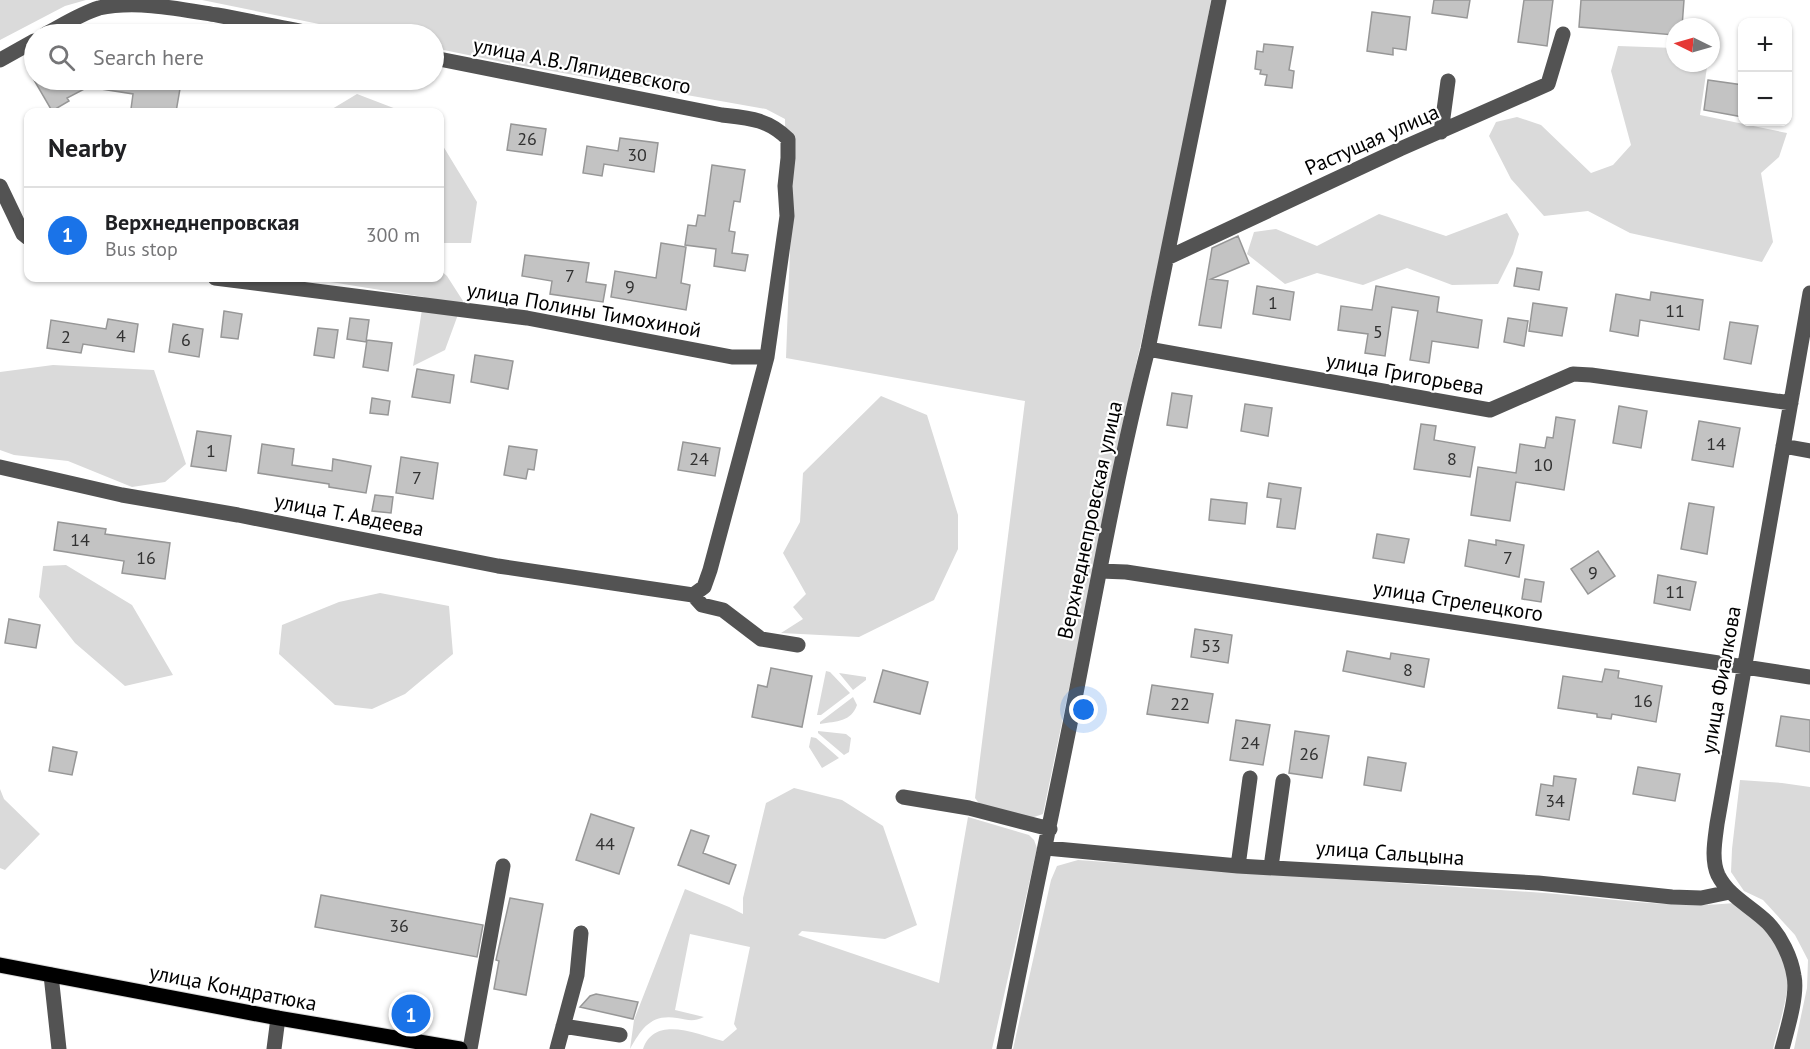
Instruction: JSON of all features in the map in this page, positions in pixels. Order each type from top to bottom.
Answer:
[{"type":"main road","name":"улица Кондратюка","points":[[0,965],[278,1018],[460,1049]]},
{"type":"street","name":"Верхнеднепровская улица","points":[[1004,1049],[1100,571],[1219,0]]},
{"type":"street","points":[[64,24],[99,8],[121,5],[145,5],[194,11],[263,24]]},
{"type":"street","name":"Растущая улица","points":[[1167,258],[1548,84],[1563,34]]},
{"type":"street","points":[[0,60],[24,47]]},
{"type":"street","name":"улица А.В.Ляпидевского","points":[[444,60],[722,115],[755,119],[777,129],[788,139],[789,158],[785,186],[787,216],[767,357]]},
{"type":"street","points":[[1441,132],[1448,81]]},
{"type":"street","points":[[0,186],[24,235]]},
{"type":"street","name":"улица Полины Тимохиной","points":[[246,282],[528,318],[732,357],[767,357]]},
{"type":"street","name":"улица Фиалкова","points":[[1782,1049],[1795,978],[1787,950],[1768,923],[1730,892],[1718,874],[1714,856],[1717,824],[1810,292]]},
{"type":"street","name":"улица Григорьева","points":[[1148,349],[1490,411],[1573,374],[1791,403]]},
{"type":"street","points":[[767,357],[710,570],[704,587],[693,595],[702,605],[723,610],[761,639],[798,645]]},
{"type":"street","points":[[1783,446],[1810,451]]},
{"type":"street","name":"улица Т. Авдеева","points":[[0,467],[122,495],[238,515],[498,566],[693,595]]},
{"type":"street","name":"улица Стрелецкого","points":[[1100,571],[1126,572],[1810,677]]},
{"type":"street","points":[[1238,866],[1250,778]]},
{"type":"street","points":[[1271,867],[1283,781]]},
{"type":"street","points":[[903,797],[969,808],[1050,829]]},
{"type":"street","name":"улица Сальцына","points":[[1046,848],[1238,866],[1538,884],[1672,897],[1701,898],[1730,892]]},
{"type":"street","points":[[470,1049],[502,866]]},
{"type":"street","points":[[557,1049],[577,975],[581,933]]},
{"type":"street","points":[[51,975],[59,1049]]},
{"type":"street","points":[[274,1049],[278,1018]]},
{"type":"street","points":[[563,1026],[620,1035]]},
{"type":"shaded area","points":[[0,0],[86,0],[65,6],[31,24],[24,24],[24,27],[0,40]]},
{"type":"shaded area","points":[[202,0],[1211,0],[1188,131],[1136,365],[1043,814],[1031,818],[981,806],[975,798],[1025,401],[786,358],[792,195],[786,167],[785,119],[766,109],[444,50],[444,24],[319,24]]},
{"type":"shaded area","points":[[1618,46],[1666,48],[1666,72],[1706,72],[1700,115],[1738,123],[1738,126],[1753,126],[1787,133],[1779,157],[1761,173],[1773,242],[1762,262],[1630,233],[1588,211],[1544,216],[1511,179],[1489,136],[1496,122],[1517,117],[1541,125],[1591,173],[1613,165],[1631,145],[1611,71]]},
{"type":"shaded area","points":[[357,94],[394,108],[334,108]]},
{"type":"shaded area","points":[[444,148],[477,202],[471,243],[444,243]]},
{"type":"shaded area","points":[[1507,213],[1519,234],[1513,254],[1498,284],[1452,285],[1407,268],[1363,285],[1317,273],[1285,284],[1247,254],[1254,232],[1276,229],[1317,246],[1379,214],[1446,236]]},
{"type":"shaded area","points":[[444,273],[447,276],[463,301],[445,350],[413,366],[424,297],[331,282],[444,282]]},
{"type":"shaded area","points":[[53,365],[154,370],[186,464],[165,482],[132,487],[68,461],[14,455],[0,450],[0,372]]},
{"type":"shaded area","points":[[881,396],[927,415],[958,515],[958,549],[934,600],[859,637],[781,633],[803,619],[793,607],[806,594],[783,553],[800,522],[803,473]]},
{"type":"shaded area","points":[[66,565],[132,605],[173,675],[125,686],[75,643],[39,597],[43,566]]},
{"type":"shaded area","points":[[380,593],[449,606],[453,654],[405,694],[372,709],[335,705],[279,654],[282,625],[339,602]]},
{"type":"shaded area","points":[[826,671],[830,672],[850,693],[821,715],[817,715]]},
{"type":"shaded area","points":[[839,673],[866,677],[866,680],[853,690]]},
{"type":"shaded area","points":[[853,697],[857,705],[851,715],[843,720],[820,724],[820,722]]},
{"type":"shaded area","points":[[818,731],[846,734],[851,738],[849,752],[844,755]]},
{"type":"shaded area","points":[[811,737],[816,738],[839,758],[822,768],[809,747]]},
{"type":"shaded area","points":[[1740,780],[1810,787],[1810,1049],[1794,1049],[1807,988],[1808,960],[1795,935],[1763,900],[1744,891],[1731,872]]},
{"type":"shaded area","points":[[794,788],[842,800],[883,826],[917,925],[885,939],[802,931],[798,935],[939,983],[968,817],[1029,835],[1034,840],[1037,848],[992,1049],[643,1049],[649,1038],[657,1032],[678,1030],[723,1041],[737,1029],[734,1024],[750,947],[690,934],[675,1010],[704,1017],[694,1020],[660,1018],[643,1029],[630,1049],[634,1020],[685,889],[743,914],[743,898],[766,803]]},
{"type":"shaded area","points":[[0,789],[4,799],[40,834],[5,870],[0,868]]},
{"type":"shaded area","points":[[1078,860],[1531,892],[1659,904],[1735,903],[1769,932],[1780,945],[1787,963],[1785,1001],[1773,1049],[1013,1049],[1051,880],[1057,866]]},
{"type":"building","points":[[1434,0],[1470,0],[1467,18],[1432,13]]},
{"type":"building","points":[[1524,0],[1553,0],[1547,46],[1518,42]]},
{"type":"building","points":[[1581,0],[1684,0],[1683,18],[1666,18],[1666,34],[1579,27]]},
{"type":"building","points":[[1372,12],[1410,17],[1406,50],[1393,48],[1393,55],[1367,51]]},
{"type":"building","points":[[1264,44],[1293,47],[1289,70],[1294,71],[1292,88],[1265,85],[1267,75],[1260,74],[1261,70],[1255,69],[1257,51],[1263,52]]},
{"type":"building","points":[[1708,80],[1738,84],[1738,116],[1704,110]]},
{"type":"building","points":[[40,90],[82,90],[67,98],[69,101],[57,108],[50,108]]},
{"type":"building","points":[[107,90],[180,90],[177,108],[131,108],[133,94]]},
{"type":"building","points":[[511,124],[546,129],[542,155],[507,150]]},
{"type":"building","points":[[620,138],[658,143],[654,172],[604,164],[602,176],[583,173],[587,146],[618,151]]},
{"type":"building","points":[[712,165],[745,170],[740,202],[734,201],[729,231],[735,232],[732,253],[748,255],[745,271],[714,266],[716,249],[685,245],[688,225],[696,226],[698,215],[705,216]]},
{"type":"building","points":[[1238,236],[1249,263],[1211,279],[1228,281],[1221,328],[1199,325],[1212,248]]},
{"type":"building","points":[[661,243],[686,247],[681,283],[690,285],[686,310],[611,297],[615,271],[656,278]]},
{"type":"building","points":[[525,255],[589,263],[586,282],[606,285],[603,302],[550,294],[552,281],[522,276]]},
{"type":"building","points":[[1517,268],[1542,272],[1539,290],[1514,286]]},
{"type":"building","points":[[1257,286],[1294,292],[1290,320],[1253,314]]},
{"type":"building","points":[[1376,286],[1439,297],[1437,312],[1482,320],[1478,348],[1432,341],[1429,363],[1410,360],[1418,311],[1392,307],[1385,356],[1365,353],[1368,334],[1338,330],[1341,306],[1372,310]]},
{"type":"building","points":[[1651,292],[1703,300],[1699,330],[1640,320],[1638,336],[1610,331],[1616,294],[1650,300]]},
{"type":"building","points":[[1533,303],[1567,308],[1562,336],[1529,331]]},
{"type":"building","points":[[224,311],[242,314],[238,339],[221,337]]},
{"type":"building","points":[[350,318],[369,320],[366,342],[347,339]]},
{"type":"building","points":[[1508,318],[1528,321],[1524,346],[1504,342]]},
{"type":"building","points":[[108,319],[138,324],[134,352],[83,344],[81,353],[47,348],[51,320],[106,329]]},
{"type":"building","points":[[1730,322],[1758,326],[1751,364],[1724,359]]},
{"type":"building","points":[[173,324],[203,329],[199,357],[169,352]]},
{"type":"building","points":[[318,328],[338,330],[334,358],[314,355]]},
{"type":"building","points":[[367,340],[392,343],[388,371],[363,367]]},
{"type":"building","points":[[475,355],[513,361],[508,389],[471,382]]},
{"type":"building","points":[[417,369],[454,375],[450,403],[412,397]]},
{"type":"building","points":[[1172,393],[1192,396],[1187,428],[1167,425]]},
{"type":"building","points":[[372,398],[390,401],[388,415],[370,413]]},
{"type":"building","points":[[1245,404],[1272,408],[1268,436],[1241,431]]},
{"type":"building","points":[[1619,406],[1647,411],[1641,448],[1613,443]]},
{"type":"building","points":[[1556,417],[1575,420],[1564,490],[1516,482],[1510,521],[1471,515],[1478,467],[1516,473],[1520,444],[1545,448],[1547,437],[1553,438]]},
{"type":"building","points":[[1699,421],[1740,428],[1733,467],[1692,460]]},
{"type":"building","points":[[1421,424],[1436,426],[1434,440],[1475,447],[1470,477],[1414,469]]},
{"type":"building","points":[[197,431],[231,436],[226,471],[191,466]]},
{"type":"building","points":[[683,442],[720,448],[715,476],[678,470]]},
{"type":"building","points":[[262,444],[294,449],[292,465],[332,471],[333,459],[371,466],[366,493],[329,487],[329,484],[258,473]]},
{"type":"building","points":[[509,446],[537,450],[534,470],[528,469],[526,479],[504,475]]},
{"type":"building","points":[[401,457],[438,463],[433,499],[396,493]]},
{"type":"building","points":[[1269,483],[1301,488],[1295,529],[1277,527],[1281,499],[1267,497]]},
{"type":"building","points":[[375,495],[393,497],[391,513],[372,511]]},
{"type":"building","points":[[1211,499],[1247,503],[1245,524],[1209,520]]},
{"type":"building","points":[[1689,503],[1714,507],[1707,554],[1681,549]]},
{"type":"building","points":[[58,522],[106,529],[105,534],[170,543],[165,579],[122,573],[124,561],[54,550]]},
{"type":"building","points":[[1377,534],[1409,539],[1404,563],[1373,558]]},
{"type":"building","points":[[1469,540],[1496,545],[1496,540],[1524,545],[1519,577],[1465,566]]},
{"type":"building","points":[[1598,551],[1615,576],[1588,594],[1571,569]]},
{"type":"building","points":[[1658,575],[1696,582],[1690,610],[1654,603]]},
{"type":"building","points":[[1525,579],[1544,582],[1541,602],[1522,599]]},
{"type":"building","points":[[9,619],[40,625],[36,648],[5,643]]},
{"type":"building","points":[[1195,629],[1232,635],[1228,663],[1191,657]]},
{"type":"building","points":[[1347,651],[1390,659],[1391,653],[1429,659],[1424,687],[1343,671]]},
{"type":"building","points":[[771,668],[812,676],[802,727],[752,717],[758,685],[767,687]]},
{"type":"building","points":[[1605,669],[1619,671],[1618,678],[1662,686],[1656,722],[1612,714],[1611,719],[1597,717],[1597,714],[1558,708],[1563,676],[1602,682]]},
{"type":"building","points":[[883,670],[928,682],[920,714],[874,702]]},
{"type":"building","points":[[1152,685],[1213,694],[1208,723],[1147,714]]},
{"type":"building","points":[[1781,716],[1810,720],[1810,752],[1776,746]]},
{"type":"building","points":[[1236,720],[1270,725],[1263,765],[1230,760]]},
{"type":"building","points":[[1295,731],[1329,736],[1322,778],[1289,773]]},
{"type":"building","points":[[53,747],[77,752],[72,775],[49,771]]},
{"type":"building","points":[[1368,757],[1406,763],[1401,791],[1364,785]]},
{"type":"building","points":[[1638,767],[1680,774],[1675,801],[1633,794]]},
{"type":"building","points":[[1554,776],[1576,779],[1569,820],[1536,815],[1541,784],[1553,786]]},
{"type":"building","points":[[591,814],[634,828],[619,874],[576,860]]},
{"type":"building","points":[[691,830],[709,836],[703,853],[736,865],[729,884],[678,865]]},
{"type":"building","points":[[321,895],[483,925],[477,957],[315,927]]},
{"type":"building","points":[[510,898],[543,904],[526,995],[494,989],[499,961],[496,960]]},
{"type":"building","points":[[596,994],[638,1002],[633,1019],[580,1007],[590,996]]},
{"type":"place","name":"Верхнеднепровская","points":[[411,1014]]}]
